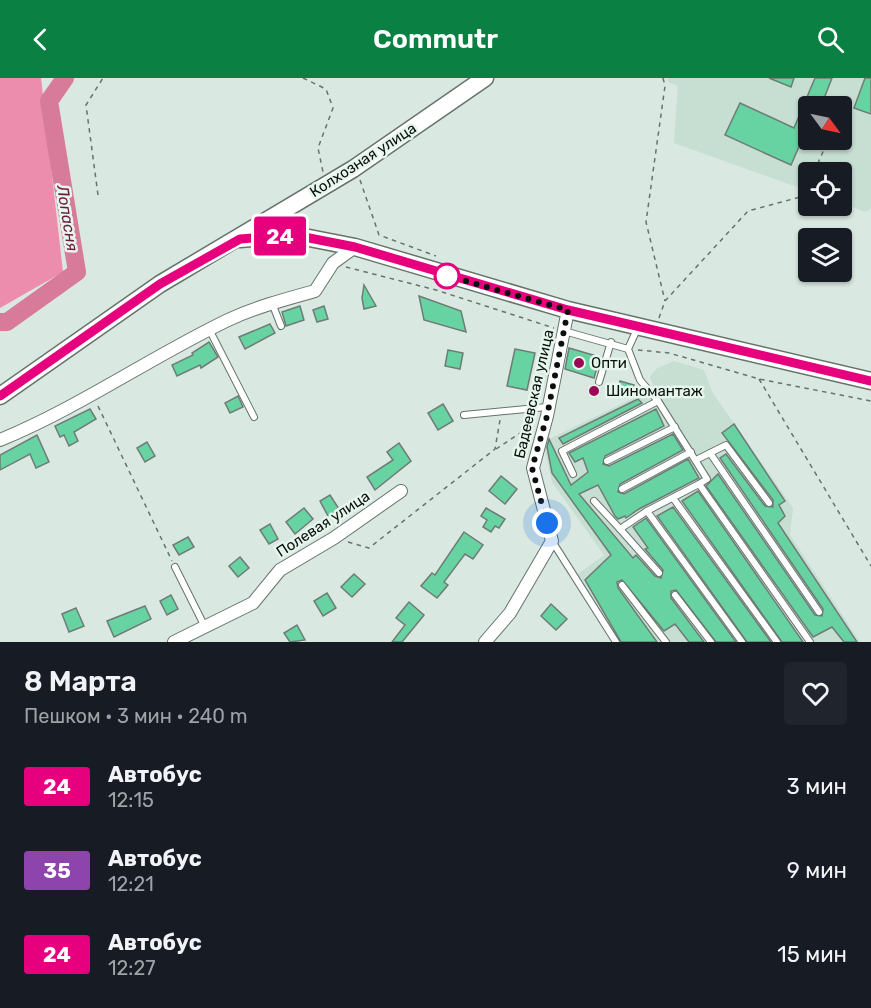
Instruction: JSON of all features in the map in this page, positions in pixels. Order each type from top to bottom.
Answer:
[{"type":"main road","name":"Колхозная улица","points":[[0,396],[160,284],[240,239],[353,169],[485,78]]},
{"type":"main road","name":"Колхозная улица","points":[[240,239],[294,235],[355,247],[568,310],[871,381]]},
{"type":"street","points":[[0,440],[90,396],[227,321],[272,303],[315,291],[333,263],[355,247]]},
{"type":"street","name":"Бадеевская улица","points":[[552,541],[532,468],[547,412],[568,310]]},
{"type":"street","name":"Полевая улица","points":[[174,642],[253,603],[280,570],[334,538],[401,490]]},
{"type":"street","points":[[485,642],[510,613],[552,541]]},
{"type":"lane","points":[[272,303],[281,326]]},
{"type":"lane","points":[[628,349],[646,328]]},
{"type":"lane","points":[[210,331],[254,417]]},
{"type":"lane","points":[[564,331],[611,342],[628,349],[640,380],[658,401],[707,479],[647,511],[620,529]]},
{"type":"lane","points":[[599,382],[611,342]]},
{"type":"lane","points":[[573,474],[562,451],[658,401]]},
{"type":"lane","points":[[464,415],[547,412]]},
{"type":"lane","points":[[606,461],[675,427]]},
{"type":"lane","points":[[696,460],[726,445],[769,503]]},
{"type":"lane","points":[[622,489],[691,452]]},
{"type":"lane","points":[[710,453],[819,612]]},
{"type":"lane","points":[[699,484],[810,642]]},
{"type":"lane","points":[[673,498],[777,642]]},
{"type":"lane","points":[[594,501],[658,573]]},
{"type":"lane","points":[[647,511],[741,642]]},
{"type":"lane","points":[[552,541],[616,642]]},
{"type":"lane","points":[[175,567],[206,628]]},
{"type":"lane","points":[[622,585],[666,642]]},
{"type":"lane","points":[[675,596],[711,642]]},
{"type":"path","points":[[98,195],[86,105],[103,78]]},
{"type":"path","points":[[303,78],[326,89],[333,108],[318,148],[329,184]]},
{"type":"path","points":[[663,78],[665,86],[646,222],[665,301]]},
{"type":"path","points":[[353,169],[360,180],[380,235],[446,260]]},
{"type":"path","points":[[646,328],[665,301],[748,211],[798,198]]},
{"type":"path","points":[[333,263],[436,290],[564,331]]},
{"type":"path","points":[[628,349],[669,353],[759,379],[871,401]]},
{"type":"path","points":[[759,379],[871,566]]},
{"type":"path","points":[[90,396],[103,412],[175,567]]},
{"type":"path","points":[[334,538],[369,548],[495,449],[547,412]]},
{"type":"path","points":[[495,449],[502,413]]},
{"type":"shaded area","points":[[0,78],[41,78],[63,272],[0,308]]},
{"type":"shaded area","points":[[668,78],[871,78],[871,208],[866,212],[852,207],[852,162],[798,162],[798,187],[674,143],[678,86],[668,82]]},
{"type":"shaded area","points":[[674,361],[704,370],[712,392],[793,508],[790,535],[860,642],[621,642],[578,574],[604,555],[552,482],[543,442],[654,388],[650,377],[656,369]]},
{"type":"building","points":[[769,78],[794,78],[791,87]]},
{"type":"building","points":[[815,78],[832,78],[825,96],[807,96]]},
{"type":"building","points":[[865,78],[871,78],[871,114],[854,108]]},
{"type":"building","points":[[740,103],[794,128],[798,118],[798,149],[791,165],[725,135]]},
{"type":"building","points":[[364,285],[376,306],[364,309],[362,298]]},
{"type":"building","points":[[419,296],[461,311],[466,332],[424,320]]},
{"type":"building","points":[[300,306],[304,320],[286,326],[282,312]]},
{"type":"building","points":[[324,306],[328,319],[317,322],[313,310]]},
{"type":"building","points":[[270,324],[275,333],[245,349],[239,337]]},
{"type":"building","points":[[209,342],[218,357],[201,368],[200,365],[177,376],[172,365],[193,355],[192,353]]},
{"type":"building","points":[[569,348],[600,357],[594,378],[565,369]]},
{"type":"building","points":[[515,349],[535,353],[527,390],[507,386]]},
{"type":"building","points":[[448,350],[463,353],[460,369],[445,366]]},
{"type":"building","points":[[620,381],[634,385],[632,393],[618,390]]},
{"type":"building","name":"Шиномантаж","points":[[596,385],[600,391],[596,397],[592,397],[588,389]]},
{"type":"building","points":[[238,396],[243,407],[230,413],[225,403]]},
{"type":"building","points":[[638,399],[642,403],[563,444],[559,438]]},
{"type":"building","points":[[443,404],[453,421],[438,430],[428,413]]},
{"type":"building","points":[[90,409],[96,419],[74,432],[78,441],[69,446],[64,435],[60,437],[55,426]]},
{"type":"building","points":[[656,409],[664,426],[605,456],[603,464],[609,466],[673,434],[683,450],[620,484],[618,492],[624,494],[688,459],[699,478],[626,518],[625,516],[618,519],[615,516],[598,485],[579,494],[633,558],[636,555],[655,576],[661,578],[663,570],[645,549],[648,548],[633,527],[646,518],[736,642],[716,642],[676,590],[671,591],[671,598],[704,642],[689,642],[675,624],[664,631],[622,580],[617,582],[618,588],[657,642],[621,642],[585,580],[611,555],[552,473],[547,447],[549,439],[571,485],[588,472],[583,458],[575,462],[569,453]]},
{"type":"building","points":[[734,424],[785,501],[779,505],[785,516],[778,523],[857,642],[844,642],[832,627],[813,637],[706,486],[718,474],[815,615],[822,616],[823,609],[720,458],[726,454],[765,506],[773,507],[773,500],[722,433]]},
{"type":"building","points":[[37,435],[49,462],[36,468],[30,454],[0,470],[0,455]]},
{"type":"building","points":[[147,442],[155,456],[145,462],[137,448]]},
{"type":"building","points":[[399,443],[411,461],[375,490],[367,477],[393,460],[387,452]]},
{"type":"building","points":[[501,476],[517,489],[505,504],[489,491]]},
{"type":"building","points":[[698,491],[803,642],[782,642],[682,501]]},
{"type":"building","points":[[330,495],[339,509],[328,516],[320,501]]},
{"type":"building","points":[[673,507],[771,642],[747,642],[657,516]]},
{"type":"building","points":[[304,508],[313,519],[295,534],[286,522]]},
{"type":"building","points":[[486,508],[505,519],[499,528],[495,526],[491,532],[483,527],[487,520],[481,516]]},
{"type":"building","points":[[270,524],[278,539],[269,544],[260,530]]},
{"type":"building","points":[[464,532],[483,545],[473,559],[465,554],[444,582],[448,585],[437,598],[421,586],[432,573],[435,575]]},
{"type":"building","points":[[188,537],[194,547],[179,555],[173,545]]},
{"type":"building","points":[[240,557],[249,568],[238,577],[229,566]]},
{"type":"building","points":[[354,574],[365,584],[352,597],[341,587]]},
{"type":"building","points":[[327,593],[336,608],[323,616],[314,601]]},
{"type":"building","points":[[171,595],[178,609],[167,615],[160,601]]},
{"type":"building","points":[[409,602],[424,615],[402,642],[392,642],[405,625],[396,618]]},
{"type":"building","points":[[551,604],[567,619],[556,630],[541,616]]},
{"type":"building","points":[[145,606],[151,619],[114,637],[107,621]]},
{"type":"building","points":[[76,608],[84,626],[69,632],[62,614]]},
{"type":"building","points":[[297,625],[305,640],[290,642],[284,633]]},
{"type":"waterway","name":"Лопасня","points":[[0,322],[7,322],[77,272],[49,101],[65,78]]},
{"type":"bus line","name":"24","points":[[0,396],[160,284],[240,239],[294,235],[355,247],[568,310],[871,381]]},
{"type":"place","name":"Опти","points":[[579,363]]},
{"type":"place","name":"Шиномантаж","points":[[594,391]]},
{"type":"route","points":[[447,276],[441,274],[568,310],[547,416],[532,468],[547,523]]}]
